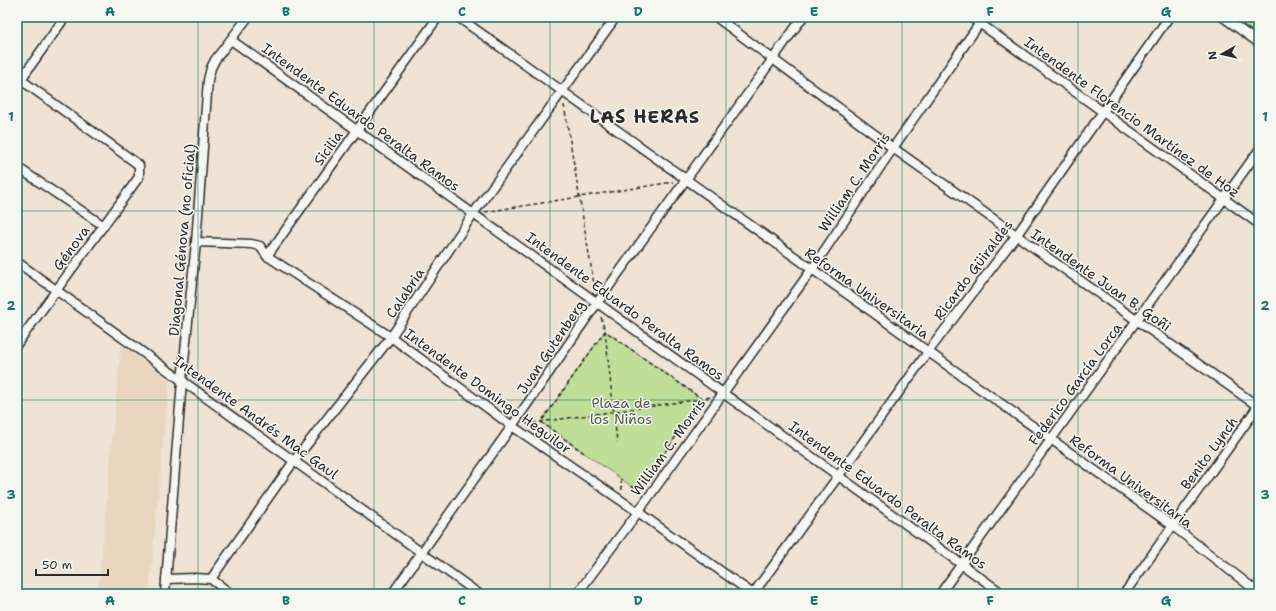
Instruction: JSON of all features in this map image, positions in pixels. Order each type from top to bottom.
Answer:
[{"type":"street","points":[[231,40],[248,17]]},
{"type":"street","name":"Sicilia","points":[[267,256],[438,17]]},
{"type":"street","name":"Reforma Universitaria","points":[[458,17],[1173,526],[1259,593]]},
{"type":"street","name":"Calabria","points":[[211,579],[294,461],[391,337],[473,214],[616,17]]},
{"type":"street","name":"Intendente Juan B. Goñi","points":[[716,17],[893,148],[1259,406]]},
{"type":"street","name":"Juan Gutenberg","points":[[392,594],[512,426],[597,303],[803,17]]},
{"type":"street","name":"Intendente Florencio Martínez de Hoz","points":[[971,17],[981,20],[1103,112],[1259,224]]},
{"type":"street","name":"Ricardo Güiraldes","points":[[753,594],[928,352],[1016,236],[1169,17]]},
{"type":"street","points":[[1223,17],[1259,43]]},
{"type":"street","points":[[18,81],[63,18]]},
{"type":"street","name":"William C. Morris","points":[[577,594],[638,512],[812,269],[981,20]]},
{"type":"street","name":"Diagonal Génova (no oficial)","points":[[165,594],[182,381],[196,242],[208,80],[215,60],[231,40]]},
{"type":"street","name":"Intendente Eduardo Peralta Ramos","points":[[231,40],[1003,594]]},
{"type":"street","name":"Génova","points":[[17,344],[140,177],[139,165],[18,81]]},
{"type":"street","name":"Federico García Lorca","points":[[940,594],[1259,150]]},
{"type":"street","points":[[17,167],[104,226]]},
{"type":"street","name":"Intendente Domingo Heguilor","points":[[196,242],[251,244],[260,246],[267,256],[391,337],[512,426],[638,512],[753,594]]},
{"type":"street","name":"Intendente Andrés Mac Gaul","points":[[17,262],[479,594]]},
{"type":"street","name":"Benito Lynch","points":[[1124,594],[1259,406]]},
{"type":"street","points":[[166,579],[211,579],[231,594]]},
{"type":"path","points":[[562,91],[597,303],[605,330],[617,442]]},
{"type":"path","points":[[473,214],[686,179]]},
{"type":"path","points":[[605,330],[702,399]]},
{"type":"path","points":[[541,422],[605,330]]},
{"type":"path","points":[[512,426],[702,399],[723,393]]},
{"type":"path","points":[[631,486],[638,491],[702,399]]},
{"type":"path","points":[[541,422],[584,453]]},
{"type":"shaded area","points":[[121,345],[169,380],[149,594],[98,594]]},
{"type":"green space","points":[[1233,17],[1259,17],[1259,36]]},
{"type":"green space","name":"Plaza de los Niños","points":[[605,331],[702,399],[638,491],[541,422]]},
{"type":"district","name":"LAS HERAS","points":[[645,117]]}]
